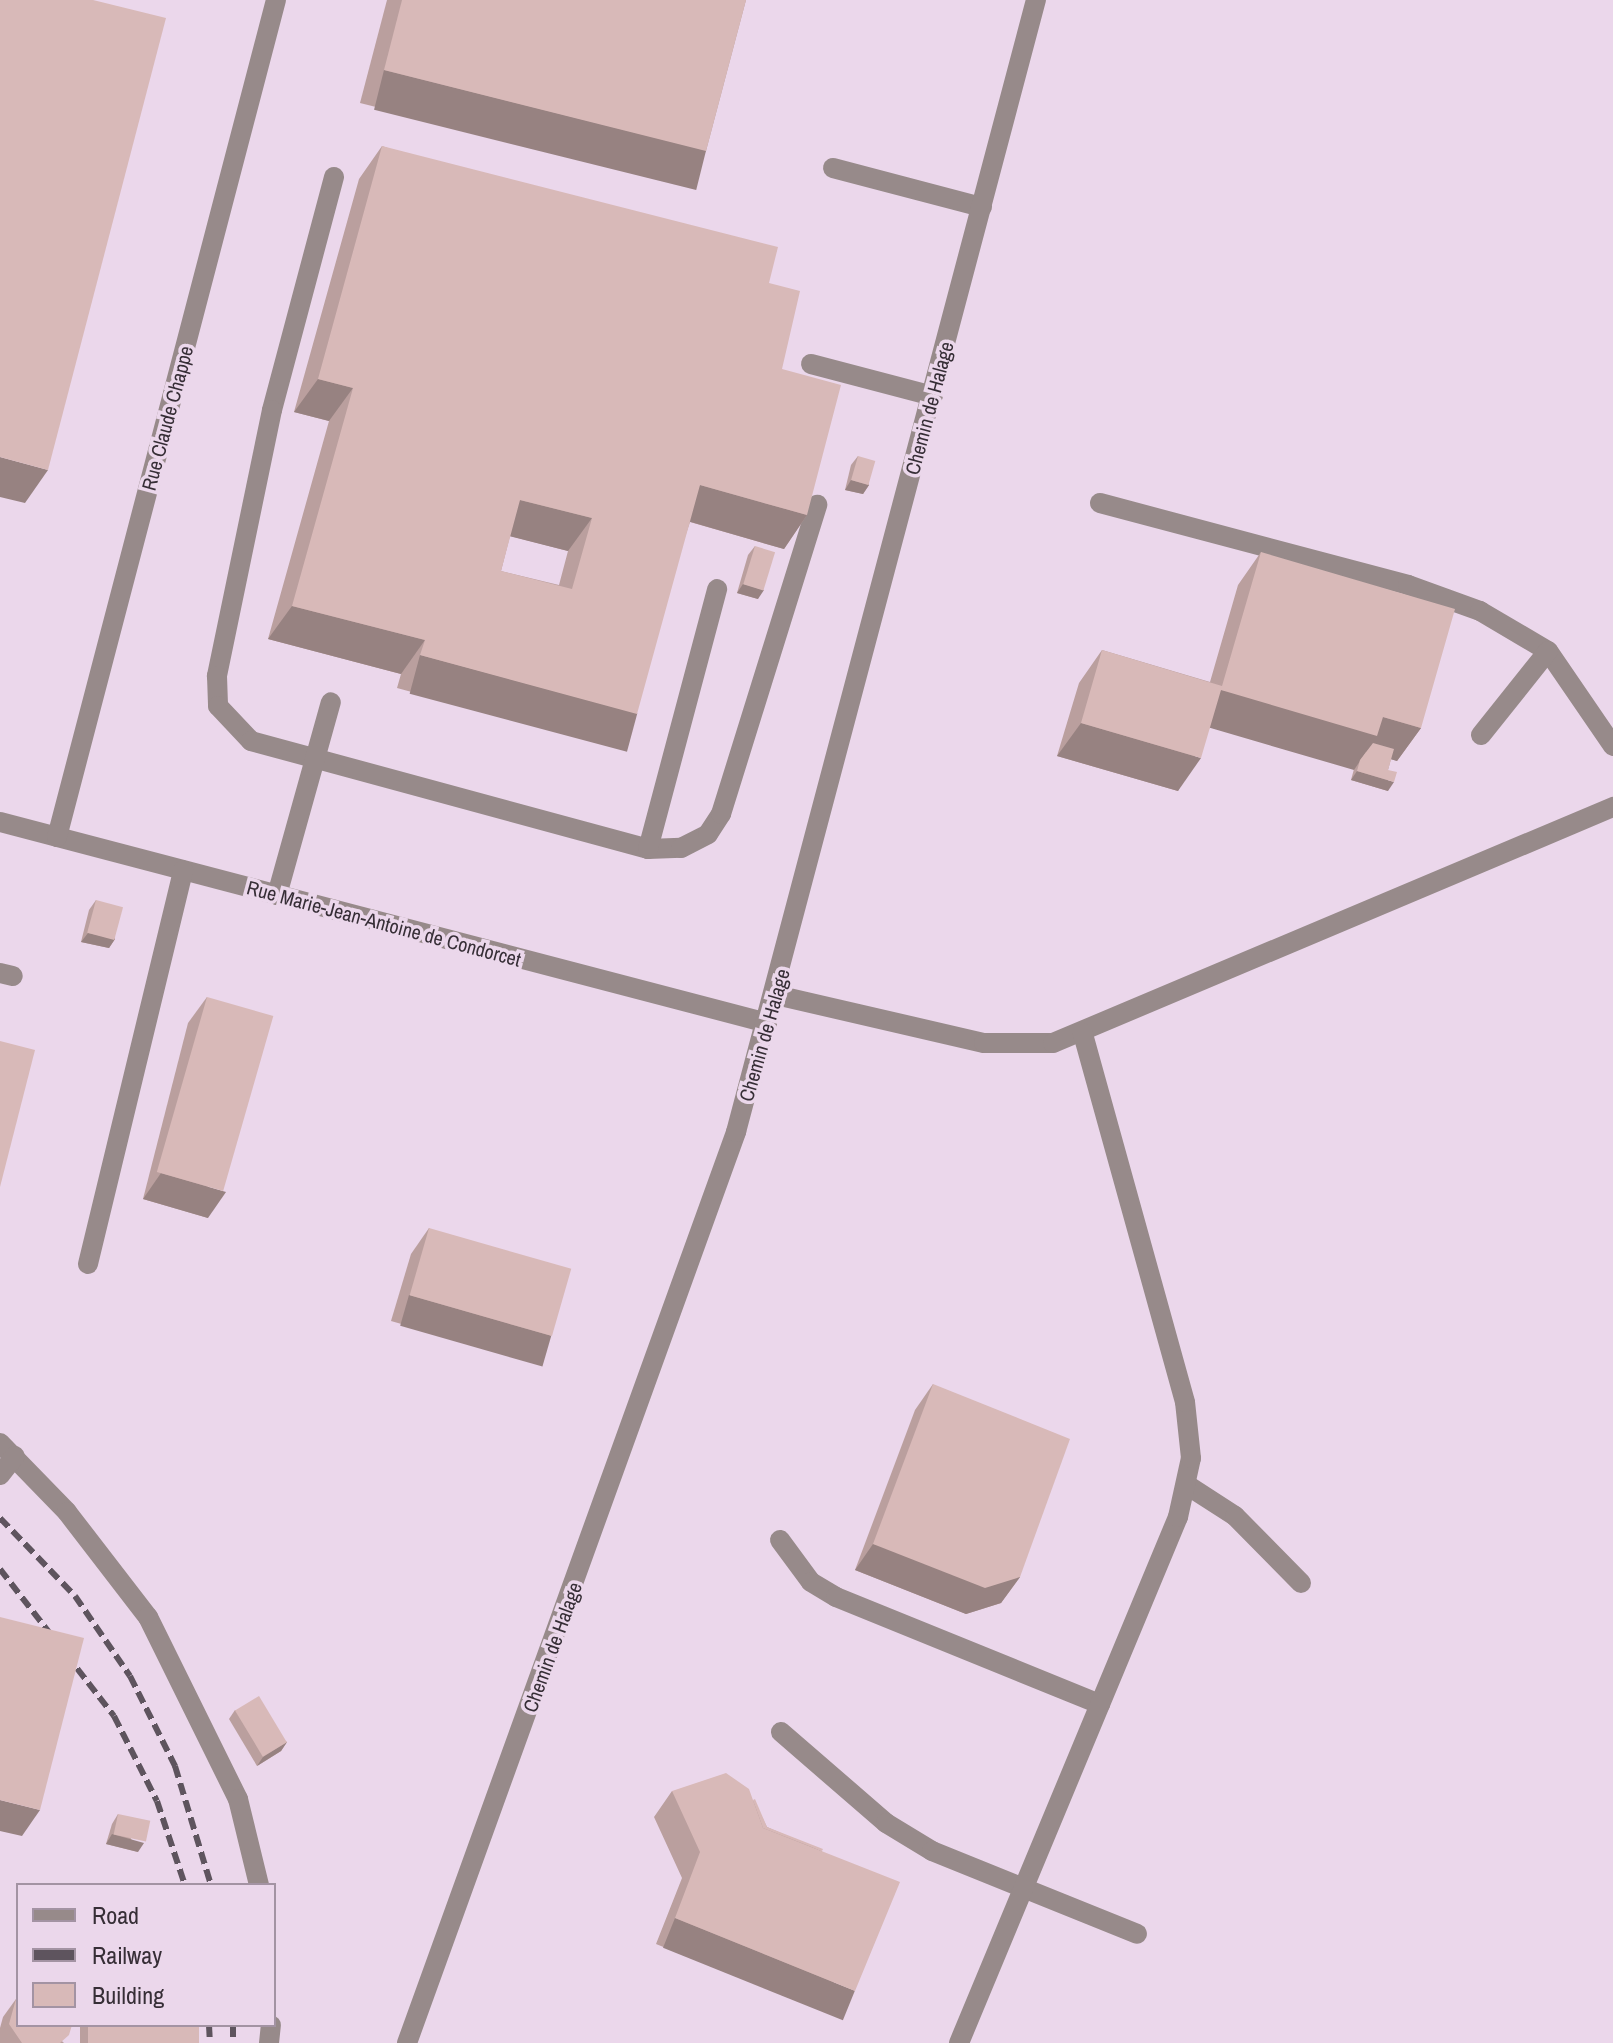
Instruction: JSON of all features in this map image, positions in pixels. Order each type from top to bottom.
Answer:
[{"type":"street","name":"Rue Claude Chappe","points":[[57,837],[276,0]]},
{"type":"street","name":"Chemin de Halage","points":[[407,2043],[683,1285],[776,995],[1036,0]]},
{"type":"street","points":[[833,168],[982,207]]},
{"type":"street","points":[[334,177],[272,410],[217,676],[218,706],[229,726],[251,741],[314,761],[648,849],[681,848],[708,834],[721,814],[817,505]]},
{"type":"street","points":[[811,364],[933,396]]},
{"type":"street","points":[[1100,503],[1408,585],[1480,611],[1548,651],[1613,746]]},
{"type":"street","points":[[648,849],[717,589]]},
{"type":"street","points":[[1481,735],[1548,651]]},
{"type":"street","points":[[277,895],[331,702]]},
{"type":"street","points":[[776,995],[984,1043],[1025,1048],[1083,1033],[1613,807]]},
{"type":"street","name":"Rue Marie-Jean-Antoine de Condorcet","points":[[0,822],[767,1023]]},
{"type":"street","points":[[88,1264],[183,870]]},
{"type":"street","points":[[959,2043],[1187,1485],[1185,1402],[1083,1033]]},
{"type":"street","points":[[0,1475],[8,1450]]},
{"type":"street","points":[[8,1450],[148,1617],[238,1799],[259,1883]]},
{"type":"street","points":[[1187,1485],[1235,1516],[1301,1583]]},
{"type":"street","points":[[780,1540],[811,1582],[836,1597],[1100,1704]]},
{"type":"street","points":[[781,1732],[886,1823],[932,1851],[1137,1934]]},
{"type":"building","points":[[0,0],[93,0],[166,18],[48,470],[0,457]]},
{"type":"building","points":[[402,0],[746,0],[706,151],[384,70]]},
{"type":"building","points":[[382,146],[778,247],[769,283],[800,291],[782,369],[841,385],[807,515],[700,485],[637,714],[420,655],[425,640],[292,606],[353,388],[318,379]],"holes":[[[520,500],[592,518],[572,589],[501,571]]]},
{"type":"building","points":[[858,456],[875,461],[868,485],[851,480]]},
{"type":"building","points":[[755,546],[775,552],[763,590],[743,584]]},
{"type":"building","points":[[1261,552],[1455,609],[1421,728],[1383,717],[1377,736],[1221,690],[1201,758],[1081,723],[1102,650],[1222,686]]},
{"type":"building","points":[[1373,743],[1394,749],[1388,770],[1397,772],[1394,782],[1357,771],[1360,760]]},
{"type":"building","points":[[96,900],[123,907],[114,940],[87,933]]},
{"type":"building","points":[[207,997],[273,1016],[223,1191],[157,1172]]},
{"type":"building","points":[[0,1041],[35,1050],[0,1187]]},
{"type":"building","points":[[429,1228],[571,1269],[552,1336],[410,1295]]},
{"type":"building","points":[[933,1384],[1070,1439],[1020,1577],[985,1588],[873,1544]]},
{"type":"building","points":[[0,1617],[84,1638],[40,1810],[0,1800]]},
{"type":"building","points":[[259,1696],[287,1742],[263,1757],[235,1710]]},
{"type":"building","points":[[726,1773],[749,1789],[763,1828],[900,1882],[855,1991],[675,1918],[700,1852],[672,1791]]},
{"type":"building","points":[[755,1799],[767,1827],[822,1851],[763,1828]]},
{"type":"building","points":[[118,1814],[150,1821],[146,1841],[114,1835]]},
{"type":"building","points":[[16,1999],[16,2027],[71,2027],[69,2035],[60,2043],[22,2043],[9,2024]]},
{"type":"building","points":[[88,2027],[199,2027],[199,2043],[88,2043]]},
{"type":"railway","points":[[0,1518],[75,1596],[130,1676],[175,1766],[210,1883]]},
{"type":"railway","points":[[0,1569],[114,1716],[157,1801],[184,1883]]},
{"type":"railway","points":[[209,2027],[210,2043]]},
{"type":"railway","points":[[233,2027],[233,2043]]}]
